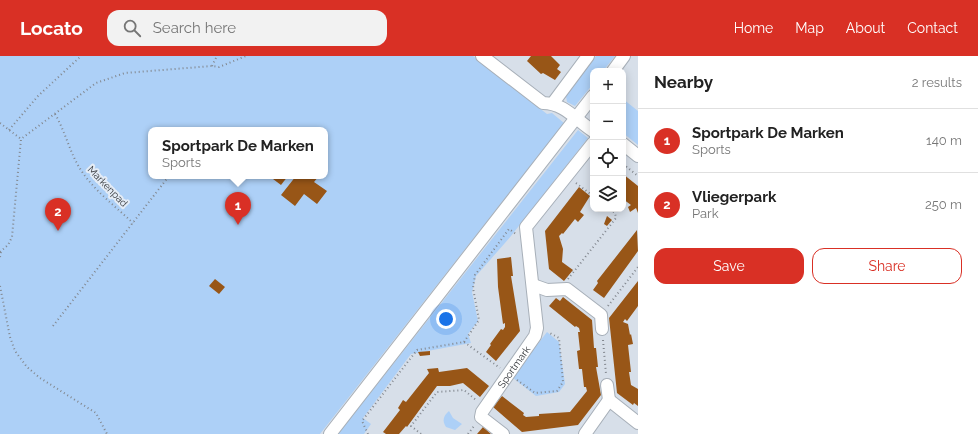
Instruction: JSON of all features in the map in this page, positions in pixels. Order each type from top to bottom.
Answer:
[{"type":"street","points":[[482,56],[543,103],[553,103],[562,107],[590,129]]},
{"type":"street","points":[[553,103],[588,56]]},
{"type":"street","points":[[615,68],[624,56]]},
{"type":"street","points":[[330,434],[590,100]]},
{"type":"street","points":[[626,146],[638,156]]},
{"type":"street","points":[[537,328],[526,227],[590,147]]},
{"type":"street","points":[[533,285],[547,290],[567,289],[604,310],[602,329]]},
{"type":"street","name":"Sportmark","points":[[485,408],[535,336],[537,328]]},
{"type":"street","points":[[584,434],[609,400],[607,385]]},
{"type":"street","points":[[609,400],[638,423]]},
{"type":"street","points":[[485,408],[481,417],[503,434]]},
{"type":"path","points":[[9,130],[38,96],[81,56]]},
{"type":"path","points":[[212,66],[217,56]]},
{"type":"path","points":[[0,257],[1,251],[8,245],[12,237],[21,139],[96,83],[125,74],[212,66],[219,67],[246,56]]},
{"type":"path","name":"Markenpad","points":[[55,114],[79,167],[88,180],[133,223]]},
{"type":"path","points":[[0,123],[21,139]]},
{"type":"path","points":[[626,166],[638,176]]},
{"type":"path","points":[[567,176],[590,194]]},
{"type":"path","points":[[53,326],[167,179]]},
{"type":"path","points":[[561,289],[616,218],[614,212]]},
{"type":"path","points":[[464,342],[479,320],[473,288],[475,275],[510,230],[528,243]]},
{"type":"path","points":[[604,310],[638,267]]},
{"type":"path","points":[[0,286],[14,351],[27,367],[40,378],[96,413],[107,434]]},
{"type":"path","points":[[368,434],[362,421],[418,350],[464,342],[535,393],[557,391],[563,382],[559,338],[546,330],[537,328]]},
{"type":"path","points":[[602,329],[607,385]]},
{"type":"path","points":[[421,434],[411,426],[437,392],[464,390],[485,408]]},
{"type":"shaded area","points":[[0,56],[473,56],[547,114],[552,113],[564,123],[320,434],[0,434]]},
{"type":"shaded area","points":[[596,56],[615,56],[605,68],[590,68],[590,88],[575,106],[567,102],[566,96]]},
{"type":"shaded area","points":[[626,101],[638,111],[638,145],[626,135]]},
{"type":"shaded area","points":[[578,130],[588,138],[511,236],[476,276],[472,292],[478,321],[468,334],[471,343],[411,354],[363,418],[371,424],[364,434],[338,434]]},
{"type":"shaded area","points":[[547,332],[559,342],[565,384],[559,392],[536,396],[512,377]]},
{"type":"shaded area","points":[[449,411],[453,418],[462,424],[455,430],[446,427],[444,423],[444,417]]},
{"type":"building","points":[[531,56],[551,56],[560,65],[557,69],[561,72],[555,80],[543,73],[541,74],[527,61]]},
{"type":"building","points":[[626,176],[638,186],[638,213],[636,208],[630,212],[628,207],[631,205],[626,201]]},
{"type":"building","points":[[273,179],[286,179],[281,185]]},
{"type":"building","points":[[294,179],[316,179],[314,182],[327,191],[317,204],[304,194],[295,206],[281,195]]},
{"type":"building","points":[[579,187],[590,196],[580,212],[584,215],[578,222],[575,219],[563,234],[562,233],[559,236],[563,249],[562,262],[573,270],[564,281],[549,269],[545,231]]},
{"type":"building","points":[[607,216],[612,220],[607,226],[604,224]]},
{"type":"building","points":[[637,230],[638,251],[604,298],[593,290],[598,283],[597,281]]},
{"type":"building","points":[[511,257],[513,276],[511,276],[520,331],[496,361],[486,352],[501,329],[503,330],[505,327],[505,323],[503,324],[498,287],[497,259]]},
{"type":"building","points":[[215,279],[225,287],[219,294],[209,286]]},
{"type":"building","points":[[638,281],[638,306],[627,321],[625,319],[623,322],[628,324],[633,344],[628,345],[631,372],[629,372],[631,385],[638,389],[638,406],[634,403],[633,405],[617,393],[609,318]]},
{"type":"building","points":[[563,297],[592,320],[594,348],[596,348],[598,367],[596,367],[601,395],[578,425],[522,432],[493,407],[502,396],[524,413],[523,415],[526,417],[539,416],[539,414],[570,412],[587,391],[586,387],[584,387],[582,369],[579,369],[577,351],[580,350],[579,328],[576,326],[575,327],[549,306],[556,298],[560,301]]},
{"type":"building","points":[[430,351],[430,355],[420,356],[418,352]]},
{"type":"building","points":[[438,368],[439,372],[467,368],[489,386],[480,397],[463,383],[450,386],[437,386],[407,427],[406,426],[399,434],[386,434],[383,432],[400,410],[398,408],[403,400],[406,402],[429,373],[427,369]]},
{"type":"building","points":[[483,427],[491,434],[477,434]]},
{"type":"place","name":"Sportpark De Marken","points":[[238,225]]},
{"type":"place","name":"Vliegerpark","points":[[58,231]]}]
